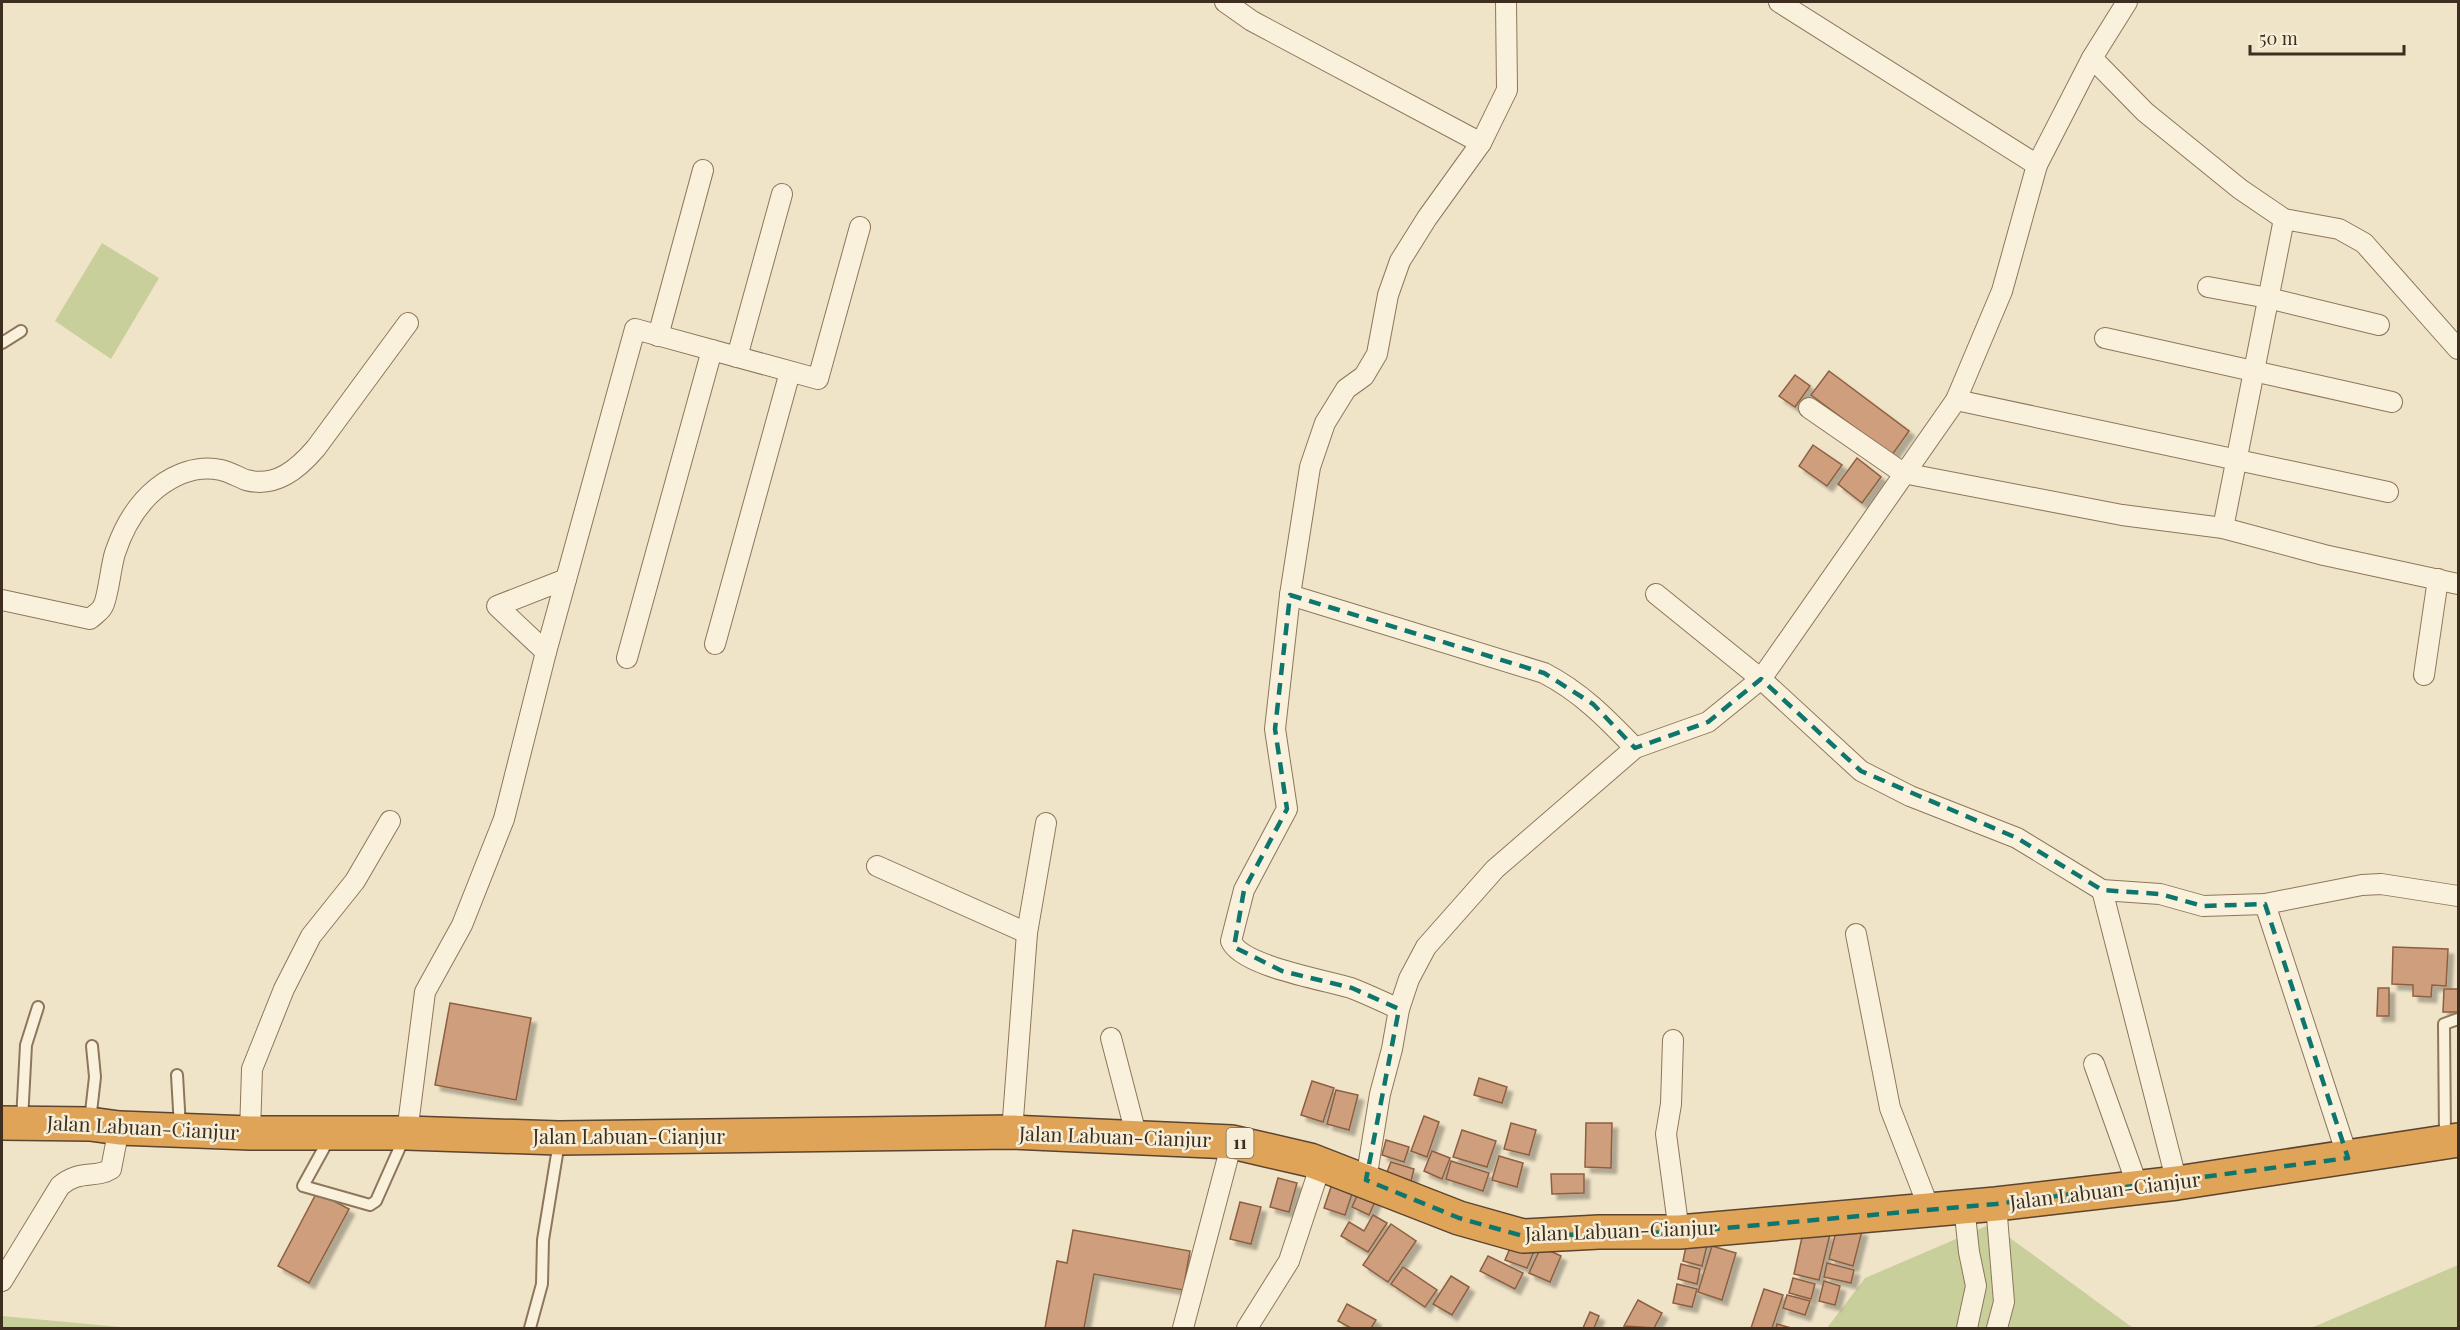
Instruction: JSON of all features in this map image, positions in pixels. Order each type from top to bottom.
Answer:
[{"type":"highway","name":"Jalan Labuan-Cianjur","points":[[11,1123],[250,1133],[406,1133],[559,1138],[1012,1132],[1232,1142],[1292,1154],[1366,1180],[1459,1218],[1523,1236],[1599,1232],[1679,1232],[1980,1205],[2177,1183],[2452,1140]]},
{"type":"street","points":[[1225,2],[1252,21],[1481,143]]},
{"type":"street","points":[[1399,1009],[1352,988],[1282,971],[1239,951],[1231,941],[1244,890],[1287,809],[1275,729],[1290,595],[1310,467],[1325,423],[1346,389],[1364,376],[1377,354],[1388,295],[1400,261],[1427,218],[1481,143],[1507,90],[1506,2]]},
{"type":"street","points":[[1779,2],[2037,165]]},
{"type":"street","points":[[1366,1180],[1380,1094],[1392,1049],[1399,1009],[1409,979],[1426,947],[1496,869],[1635,748],[1708,722],[1761,679],[1956,400],[2002,291],[2037,165],[2092,58],[2127,2]]},
{"type":"street","points":[[2092,58],[2145,112],[2240,189],[2284,219],[2339,229],[2364,243],[2458,349]]},
{"type":"street","points":[[658,336],[703,170]]},
{"type":"street","points":[[737,357],[782,194]]},
{"type":"street","points":[[2223,528],[2284,219]]},
{"type":"street","points":[[406,1133],[425,992],[462,925],[504,819],[546,652],[635,329],[818,379],[860,227]]},
{"type":"street","points":[[2208,287],[2268,298],[2379,325]]},
{"type":"street","points":[[2,600],[90,619],[104,606],[115,553],[129,521],[157,488],[190,471],[202,469],[221,470],[247,480],[264,482],[280,479],[302,464],[316,448],[408,323]]},
{"type":"street","points":[[2105,338],[2253,373],[2392,402]]},
{"type":"street","points":[[627,658],[712,350]]},
{"type":"street","points":[[715,644],[790,372]]},
{"type":"street","points":[[1956,400],[2388,492]]},
{"type":"street","points":[[1809,408],[1903,473],[2122,515],[2223,528],[2324,555],[2458,584]]},
{"type":"street","points":[[546,652],[497,606],[566,579]]},
{"type":"street","points":[[2424,675],[2438,579]]},
{"type":"street","points":[[1656,594],[1761,679],[1862,771],[1910,796],[2017,838],[2102,890],[2160,894],[2203,906],[2265,904],[2362,885],[2381,884],[2458,896]]},
{"type":"street","points":[[1290,595],[1544,673],[1593,704],[1635,748]]},
{"type":"street","points":[[250,1133],[252,1069],[284,989],[310,936],[355,881],[390,821]]},
{"type":"street","points":[[1012,1132],[1027,933],[1046,823]]},
{"type":"street","points":[[877,866],[1027,933]]},
{"type":"street","points":[[2102,890],[2177,1183]]},
{"type":"street","points":[[2265,904],[2348,1158]]},
{"type":"street","points":[[1856,934],[1890,1108],[1929,1208]]},
{"type":"street","points":[[1111,1038],[1137,1138]]},
{"type":"street","points":[[1673,1040],[1671,1104],[1666,1134],[1679,1232]]},
{"type":"street","points":[[2094,1064],[2138,1187]]},
{"type":"street","points":[[2,1281],[60,1185],[84,1173],[111,1169],[105,1126]]},
{"type":"street","points":[[1183,1329],[1232,1142]]},
{"type":"street","points":[[1247,1329],[1289,1261],[1321,1164]]},
{"type":"street","points":[[1967,1329],[1976,1286],[1980,1205]]},
{"type":"street","points":[[1980,1205],[2004,1302],[1996,1329]]},
{"type":"lane","points":[[2,343],[21,331]]},
{"type":"lane","points":[[11,1123],[26,1045],[38,1007]]},
{"type":"lane","points":[[2452,1140],[2444,1024],[2458,1019]]},
{"type":"lane","points":[[92,1046],[95,1077],[105,1126]]},
{"type":"lane","points":[[177,1075],[180,1130]]},
{"type":"lane","points":[[332,1134],[303,1186],[370,1205],[376,1202],[406,1133]]},
{"type":"lane","points":[[530,1329],[542,1284],[543,1240],[559,1138]]},
{"type":"highlighted area","points":[[1290,595],[1544,673],[1593,704],[1635,748],[1708,722],[1761,679],[1861,771],[2017,838],[2102,890],[2160,894],[2203,906],[2265,904],[2348,1158],[1996,1204],[1679,1232],[1523,1236],[1459,1218],[1366,1180],[1399,1009],[1352,988],[1282,971],[1234,947],[1244,890],[1287,809],[1275,729]]},
{"type":"green space","points":[[102,243],[159,278],[111,359],[55,321]]},
{"type":"green space","points":[[1991,1224],[2133,1328],[1827,1328],[1865,1278]]},
{"type":"green space","points":[[2458,1265],[2458,1328],[2311,1328]]},
{"type":"green space","points":[[2,1316],[131,1328],[2,1328]]},
{"type":"building","points":[[1829,371],[1909,431],[1892,455],[1811,395]]},
{"type":"building","points":[[1795,375],[1810,386],[1795,407],[1779,396]]},
{"type":"building","points":[[1813,445],[1842,465],[1827,486],[1799,466]]},
{"type":"building","points":[[1857,458],[1881,477],[1862,503],[1838,484]]},
{"type":"building","points":[[2393,947],[2448,949],[2446,986],[2432,985],[2431,997],[2413,996],[2413,985],[2392,984]]},
{"type":"building","points":[[2378,988],[2389,988],[2389,1016],[2377,1016]]},
{"type":"building","points":[[2444,989],[2458,989],[2458,1012],[2443,1012]]},
{"type":"building","points":[[450,1003],[531,1018],[516,1100],[435,1085]]},
{"type":"building","points":[[1479,1078],[1507,1087],[1502,1103],[1474,1095]]},
{"type":"building","points":[[1312,1081],[1334,1088],[1323,1122],[1301,1115]]},
{"type":"building","points":[[1336,1090],[1358,1095],[1349,1130],[1327,1124]]},
{"type":"building","points":[[1424,1116],[1439,1122],[1427,1157],[1411,1151]]},
{"type":"building","points":[[1511,1123],[1536,1130],[1529,1155],[1504,1149]]},
{"type":"building","points":[[1586,1123],[1612,1123],[1611,1168],[1585,1167]]},
{"type":"building","points":[[1462,1130],[1496,1141],[1487,1167],[1453,1157]]},
{"type":"building","points":[[1386,1140],[1409,1147],[1404,1162],[1382,1155]]},
{"type":"building","points":[[1432,1151],[1450,1158],[1442,1179],[1424,1171]]},
{"type":"building","points":[[1499,1156],[1523,1163],[1517,1187],[1492,1180]]},
{"type":"building","points":[[1451,1161],[1489,1173],[1483,1191],[1446,1179]]},
{"type":"building","points":[[1391,1162],[1414,1169],[1410,1185],[1387,1172]]},
{"type":"building","points":[[1551,1174],[1584,1174],[1584,1193],[1552,1194]]},
{"type":"building","points":[[1278,1178],[1297,1183],[1289,1212],[1270,1207]]},
{"type":"building","points":[[1333,1181],[1354,1188],[1345,1215],[1324,1208]]},
{"type":"building","points":[[1360,1189],[1377,1197],[1369,1215],[1352,1207]]},
{"type":"building","points":[[317,1192],[349,1209],[309,1283],[278,1266]]},
{"type":"building","points":[[1240,1202],[1261,1207],[1251,1244],[1230,1239]]},
{"type":"building","points":[[1373,1215],[1387,1223],[1368,1252],[1341,1236],[1349,1222],[1364,1231]]},
{"type":"building","points":[[1391,1224],[1416,1241],[1388,1282],[1363,1265]]},
{"type":"building","points":[[1838,1224],[1862,1231],[1853,1266],[1829,1259]]},
{"type":"building","points":[[1804,1228],[1830,1234],[1819,1280],[1794,1274]]},
{"type":"building","points":[[1073,1230],[1190,1251],[1183,1290],[1094,1274],[1084,1328],[1045,1328],[1057,1261],[1067,1263]]},
{"type":"building","points":[[1688,1236],[1708,1241],[1702,1266],[1683,1261]]},
{"type":"building","points":[[1513,1241],[1535,1249],[1527,1268],[1505,1260]]},
{"type":"building","points":[[1712,1246],[1736,1253],[1722,1300],[1698,1292]]},
{"type":"building","points":[[1541,1247],[1561,1256],[1550,1282],[1529,1273]]},
{"type":"building","points":[[1488,1256],[1523,1273],[1515,1289],[1480,1271]]},
{"type":"building","points":[[1827,1263],[1854,1270],[1851,1283],[1824,1277]]},
{"type":"building","points":[[1681,1264],[1700,1269],[1697,1284],[1678,1279]]},
{"type":"building","points":[[1403,1267],[1437,1290],[1425,1307],[1391,1284]]},
{"type":"building","points":[[1451,1276],[1469,1287],[1452,1315],[1433,1304]]},
{"type":"building","points":[[1793,1278],[1815,1284],[1811,1299],[1789,1293]]},
{"type":"building","points":[[1824,1281],[1840,1286],[1835,1305],[1819,1301]]},
{"type":"building","points":[[1677,1284],[1697,1289],[1692,1307],[1673,1303]]},
{"type":"building","points":[[1764,1289],[1783,1295],[1772,1328],[1751,1328]]},
{"type":"building","points":[[1787,1295],[1810,1301],[1805,1315],[1783,1308]]},
{"type":"building","points":[[1638,1300],[1662,1313],[1654,1328],[1624,1326]]},
{"type":"building","points":[[1347,1304],[1376,1320],[1371,1328],[1351,1328],[1338,1321]]},
{"type":"building","points":[[1590,1312],[1599,1316],[1594,1328],[1583,1328]]},
{"type":"building","points":[[1777,1324],[1791,1328],[1776,1328]]}]
